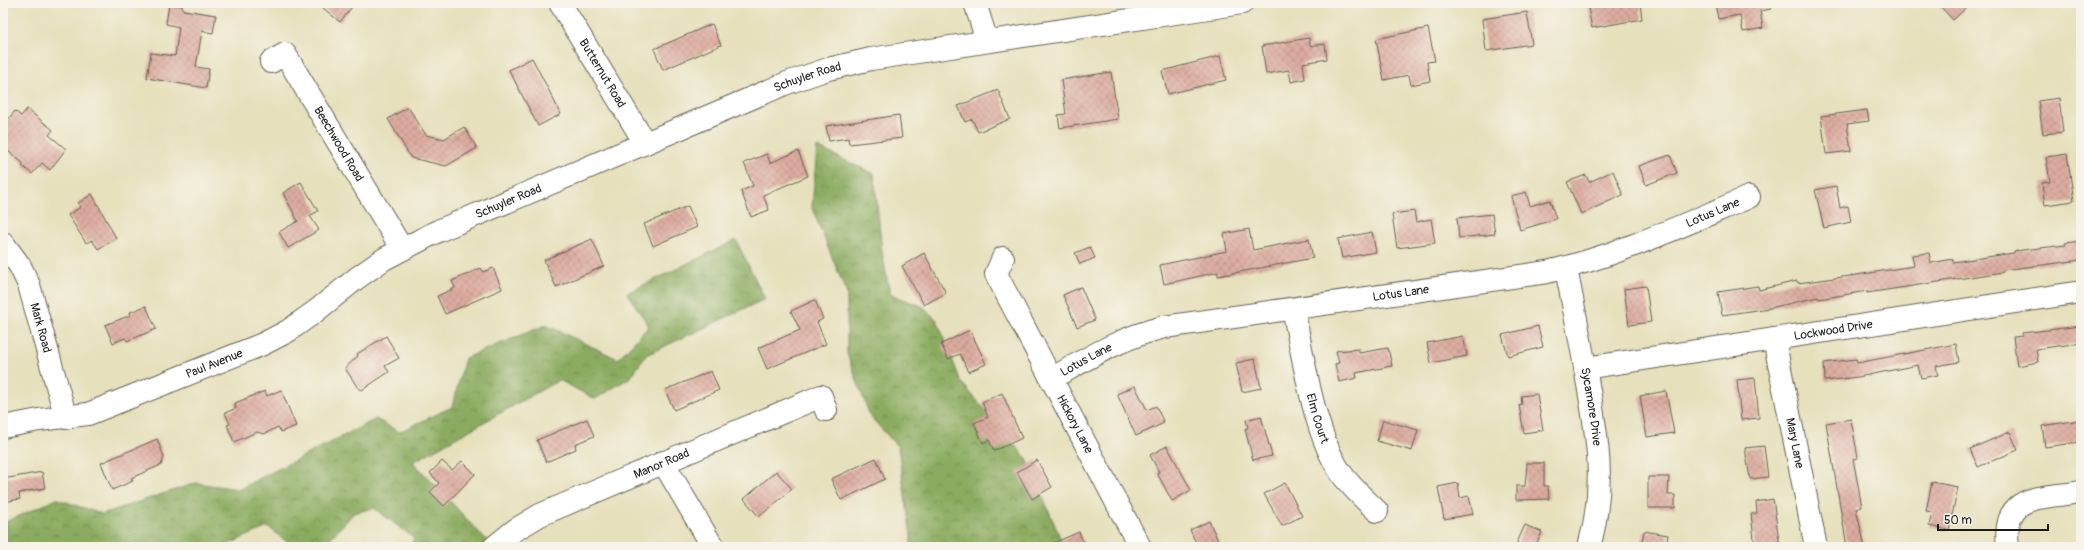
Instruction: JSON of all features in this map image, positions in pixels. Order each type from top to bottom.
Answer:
[{"type":"street","name":"Butternut Road","points":[[560,3],[645,143]]},
{"type":"street","points":[[975,3],[987,41]]},
{"type":"street","name":"Schuyler Road","points":[[402,249],[445,228],[645,143],[787,83],[828,69],[871,59],[1242,3]]},
{"type":"street","name":"Beechwood Road","points":[[271,62],[285,54],[402,249]]},
{"type":"street","name":"Lotus Lane","points":[[1051,379],[1112,344],[1164,327],[1566,268],[1635,245],[1750,197]]},
{"type":"street","name":"Mark Road","points":[[3,243],[20,266],[29,285],[66,418]]},
{"type":"street","name":"Paul Avenue","points":[[3,427],[40,420],[66,418],[88,414],[112,406],[263,344],[294,327],[357,278],[402,249]]},
{"type":"street","name":"Hickory Lane","points":[[1003,258],[996,274],[1140,547]]},
{"type":"street","name":"Sycamore Drive","points":[[1566,268],[1598,438],[1600,473],[1598,503],[1589,547]]},
{"type":"street","name":"Lockwood Drive","points":[[1585,368],[2081,292]]},
{"type":"street","name":"Elm Court","points":[[1293,309],[1319,427],[1328,451],[1341,473],[1357,493],[1377,511]]},
{"type":"street","name":"Mary Lane","points":[[1774,340],[1816,547]]},
{"type":"street","name":"Manor Road","points":[[494,547],[516,530],[540,515],[820,396],[826,410]]},
{"type":"street","points":[[663,462],[713,547]]},
{"type":"street","points":[[2008,547],[2006,523],[2011,513],[2018,505],[2027,501],[2081,492]]},
{"type":"green space","points":[[817,147],[874,174],[882,252],[890,294],[924,307],[937,320],[961,382],[1027,459],[1064,547],[911,547],[911,536],[898,447],[870,416],[847,354],[847,294],[812,208]]},
{"type":"green space","points":[[736,240],[765,299],[646,355],[631,377],[595,399],[559,380],[413,462],[493,547],[410,547],[414,538],[374,508],[354,513],[322,547],[294,547],[268,527],[222,547],[3,547],[3,523],[57,499],[102,514],[196,483],[239,489],[376,419],[399,432],[452,407],[465,358],[546,325],[618,359],[649,326],[627,293]]},
{"type":"building","points":[[317,3],[355,3],[340,22]]},
{"type":"building","points":[[1613,3],[1640,3],[1642,19],[1592,28],[1588,8]]},
{"type":"building","points":[[1715,3],[1771,3],[1771,9],[1760,11],[1763,28],[1743,32],[1740,15],[1718,19]]},
{"type":"building","points":[[1937,3],[1971,3],[1953,20]]},
{"type":"building","points":[[169,4],[182,6],[183,10],[216,15],[213,33],[202,31],[196,67],[209,69],[206,88],[147,78],[151,53],[175,56],[179,27],[166,24]]},
{"type":"building","points":[[1527,12],[1532,44],[1486,51],[1482,19]]},
{"type":"building","points":[[712,24],[721,45],[663,70],[654,49]]},
{"type":"building","points":[[1428,28],[1435,61],[1427,62],[1430,81],[1411,85],[1409,75],[1384,80],[1376,39]]},
{"type":"building","points":[[1309,38],[1310,46],[1325,44],[1327,59],[1303,63],[1305,79],[1291,82],[1289,70],[1266,74],[1262,46]]},
{"type":"building","points":[[1220,56],[1226,80],[1168,94],[1162,71]]},
{"type":"building","points":[[532,58],[561,114],[538,126],[509,70]]},
{"type":"building","points":[[1111,72],[1118,119],[1060,128],[1058,115],[1066,114],[1061,80]]},
{"type":"building","points":[[998,90],[1010,119],[978,132],[972,119],[965,122],[958,106]]},
{"type":"building","points":[[2059,98],[2063,132],[2043,134],[2038,101]]},
{"type":"building","points":[[408,107],[426,135],[444,139],[464,127],[477,148],[446,166],[411,158],[388,119]]},
{"type":"building","points":[[27,109],[53,130],[49,135],[66,149],[50,170],[42,163],[32,174],[22,166],[24,164],[3,147],[3,125],[15,111],[21,116]]},
{"type":"building","points":[[1867,110],[1869,121],[1847,124],[1851,151],[1826,154],[1821,116]]},
{"type":"building","points":[[899,115],[902,138],[849,144],[848,138],[829,141],[826,126]]},
{"type":"building","points":[[798,151],[808,176],[763,195],[769,210],[751,217],[741,191],[753,186],[744,163],[767,154],[770,163]]},
{"type":"building","points":[[2067,154],[2074,201],[2045,205],[2042,183],[2050,182],[2046,157]]},
{"type":"building","points":[[1670,155],[1677,173],[1646,185],[1639,166]]},
{"type":"building","points":[[1613,171],[1623,195],[1581,214],[1567,182],[1586,175],[1589,182]]},
{"type":"building","points":[[301,182],[318,211],[310,216],[319,230],[288,248],[279,232],[298,221],[283,193]]},
{"type":"building","points":[[1836,186],[1840,208],[1848,206],[1851,222],[1824,228],[1815,190]]},
{"type":"building","points":[[1526,192],[1530,206],[1550,200],[1556,219],[1520,230],[1511,196]]},
{"type":"building","points":[[92,194],[116,238],[98,249],[92,240],[86,243],[68,215],[81,207],[78,203]]},
{"type":"building","points":[[688,206],[697,227],[653,246],[644,224]]},
{"type":"building","points":[[1414,211],[1416,222],[1431,219],[1435,243],[1397,248],[1392,214]]},
{"type":"building","points":[[1492,214],[1495,234],[1459,238],[1457,218]]},
{"type":"building","points":[[1249,229],[1253,250],[1309,239],[1313,258],[1218,276],[1218,272],[1164,284],[1160,265],[1227,251],[1224,234]]},
{"type":"building","points":[[1372,232],[1376,252],[1342,258],[1338,239]]},
{"type":"building","points":[[592,239],[604,266],[556,287],[544,260]]},
{"type":"building","points":[[2081,241],[2081,260],[2003,270],[2003,272],[1867,293],[1867,291],[1819,299],[1818,297],[1770,308],[1722,315],[1718,292],[1758,286],[1759,290],[1797,281],[1798,283],[1914,266],[1912,255],[1929,253],[1931,263],[1953,259],[1953,262],[2014,253],[2014,251],[2066,245],[2065,243]]},
{"type":"building","points":[[1090,247],[1095,258],[1080,264],[1075,253]]},
{"type":"building","points":[[924,253],[946,293],[924,305],[902,266]]},
{"type":"building","points":[[481,268],[483,272],[493,268],[502,289],[445,314],[437,296],[455,288],[452,281]]},
{"type":"building","points":[[1646,286],[1651,322],[1629,325],[1624,289]]},
{"type":"building","points":[[1081,287],[1095,320],[1077,327],[1063,295]]},
{"type":"building","points":[[815,300],[823,319],[817,322],[826,344],[767,369],[758,348],[800,330],[791,311]]},
{"type":"building","points":[[146,306],[156,329],[127,341],[125,338],[113,343],[105,325],[131,315],[130,312]]},
{"type":"building","points":[[1538,326],[1543,347],[1508,356],[1502,335]]},
{"type":"building","points":[[2081,326],[2081,343],[2036,349],[2038,362],[2017,366],[2013,337],[2022,336],[2022,333]]},
{"type":"building","points":[[970,330],[986,364],[968,372],[960,354],[948,359],[941,344]]},
{"type":"building","points":[[386,336],[399,358],[385,366],[389,372],[362,390],[358,388],[345,368],[358,356],[357,354]]},
{"type":"building","points":[[1463,336],[1467,356],[1431,363],[1427,343]]},
{"type":"building","points":[[1956,344],[1959,362],[1936,366],[1938,375],[1921,378],[1918,365],[1858,377],[1825,381],[1824,363],[1856,359],[1857,363]]},
{"type":"building","points":[[1388,348],[1392,366],[1356,373],[1357,378],[1339,382],[1335,364],[1339,363],[1336,351],[1359,349],[1359,353]]},
{"type":"building","points":[[1255,359],[1261,388],[1242,392],[1236,363]]},
{"type":"building","points":[[711,371],[719,390],[674,410],[665,390]]},
{"type":"building","points":[[1755,378],[1759,418],[1741,420],[1737,380]]},
{"type":"building","points":[[1135,386],[1147,410],[1156,406],[1164,423],[1136,436],[1117,394]]},
{"type":"building","points":[[281,390],[296,426],[281,432],[278,427],[264,434],[257,432],[234,442],[227,425],[230,424],[225,413],[236,408],[235,403],[265,391],[267,396]]},
{"type":"building","points":[[1666,391],[1674,433],[1647,437],[1640,396]]},
{"type":"building","points":[[1002,393],[1022,438],[994,451],[989,440],[983,443],[974,423],[988,417],[982,402]]},
{"type":"building","points":[[1537,394],[1543,430],[1524,433],[1519,405],[1522,404],[1521,396]]},
{"type":"building","points":[[1261,416],[1272,456],[1253,460],[1245,429],[1248,428],[1246,420]]},
{"type":"building","points":[[587,419],[594,436],[575,444],[576,449],[546,462],[537,440]]},
{"type":"building","points":[[1851,419],[1858,458],[1853,459],[1862,507],[1856,509],[1865,547],[1847,547],[1826,423]]},
{"type":"building","points":[[1383,420],[1418,430],[1412,451],[1377,441]]},
{"type":"building","points":[[2080,420],[2081,442],[2045,447],[2042,426]]},
{"type":"building","points":[[2010,432],[2018,450],[1978,467],[1970,449]]},
{"type":"building","points":[[157,439],[164,457],[161,465],[131,478],[133,481],[112,490],[101,463]]},
{"type":"building","points":[[1167,446],[1191,490],[1172,501],[1157,473],[1159,472],[1150,455]]},
{"type":"building","points":[[1764,446],[1768,477],[1750,479],[1745,448]]},
{"type":"building","points":[[876,458],[885,479],[841,500],[831,479]]},
{"type":"building","points":[[1037,460],[1052,487],[1032,499],[1017,472]]},
{"type":"building","points":[[442,461],[452,470],[462,461],[475,474],[444,506],[430,492],[439,483],[430,473]]},
{"type":"building","points":[[1527,463],[1544,463],[1544,486],[1548,486],[1549,499],[1516,500],[1516,486],[1525,486]]},
{"type":"building","points":[[776,471],[792,489],[759,517],[744,499]]},
{"type":"building","points":[[42,472],[45,488],[19,493],[20,499],[4,502],[3,479]]},
{"type":"building","points":[[1648,477],[1669,477],[1668,495],[1675,495],[1675,508],[1648,508]]},
{"type":"building","points":[[1932,482],[1958,487],[1949,530],[1929,526],[1932,512],[1926,511]]},
{"type":"building","points":[[1285,483],[1302,516],[1282,526],[1264,494]]},
{"type":"building","points":[[1458,483],[1460,498],[1469,496],[1473,514],[1444,519],[1438,487]]},
{"type":"building","points":[[1773,499],[1780,547],[1755,547],[1751,514],[1757,513],[1756,502]]},
{"type":"building","points":[[1209,521],[1221,547],[1198,547],[1190,530]]},
{"type":"building","points":[[1525,525],[1542,532],[1535,547],[1515,547]]},
{"type":"building","points":[[1644,531],[1668,535],[1666,547],[1641,547]]},
{"type":"building","points":[[1079,532],[1085,547],[1044,547]]}]
